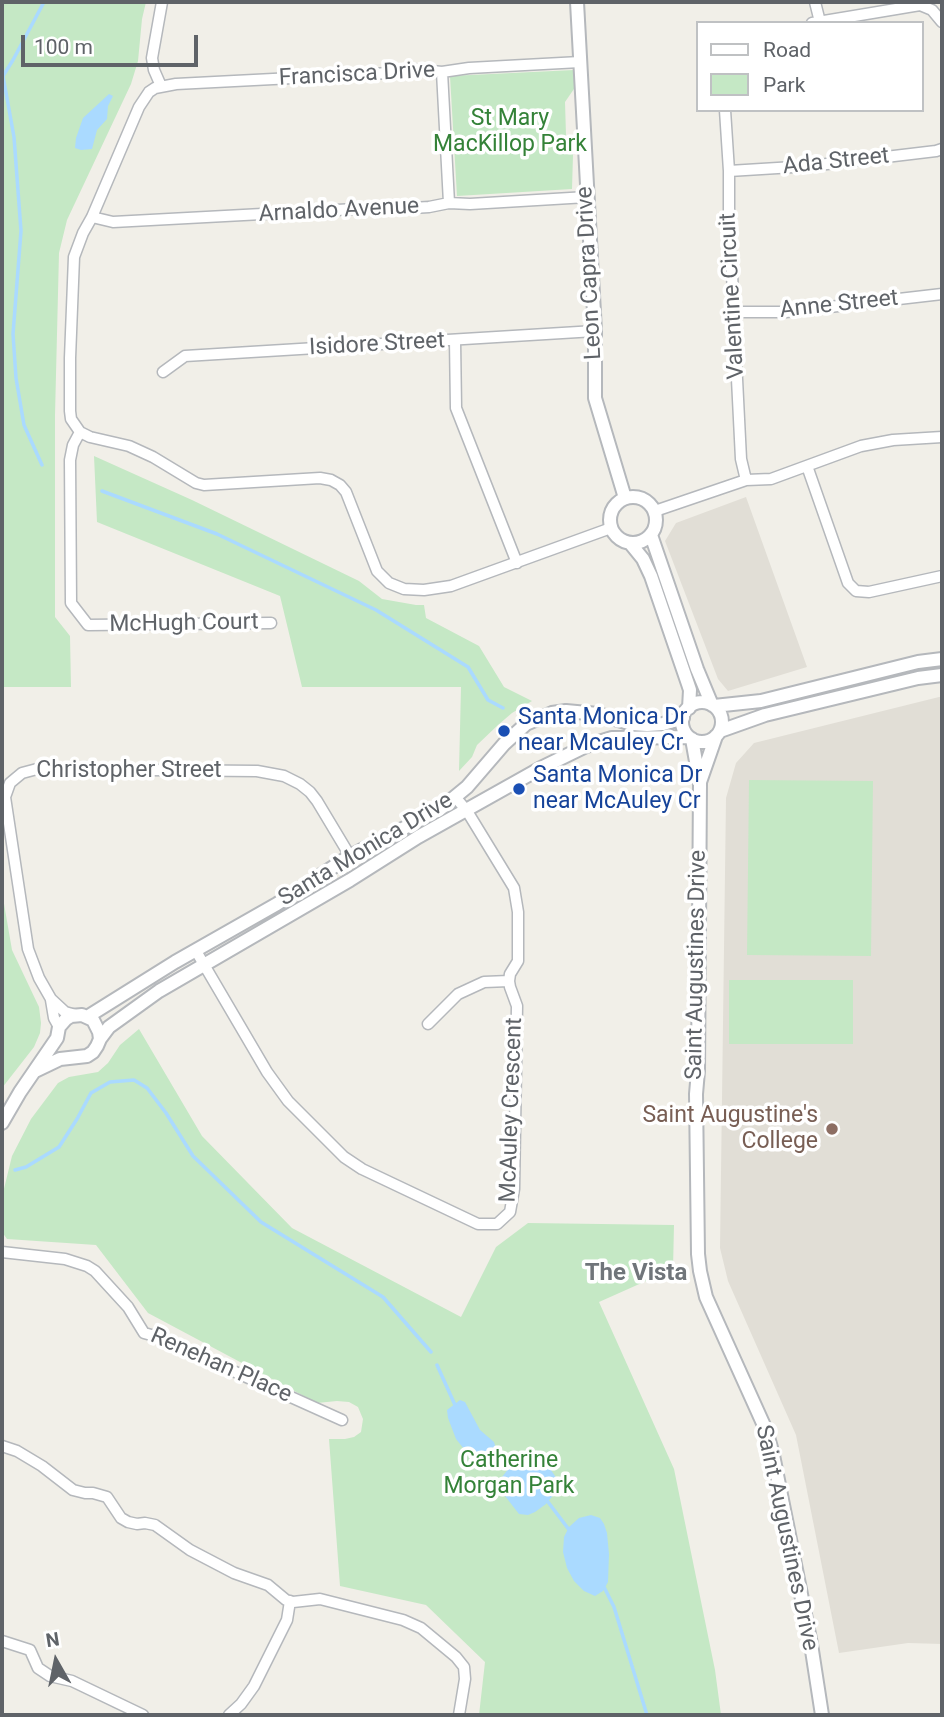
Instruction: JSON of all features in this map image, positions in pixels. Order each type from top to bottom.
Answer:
[{"type":"street","points":[[162,2],[152,58],[161,86],[149,92],[139,107],[74,257],[69,402],[71,419],[80,432],[129,446],[153,457],[186,479],[204,485],[320,478],[331,480],[346,492],[377,571],[389,583],[404,590],[451,586],[611,527]]},
{"type":"street","name":"Leon Capra Drive","points":[[577,2],[595,331],[595,398],[625,498]]},
{"type":"street","points":[[815,2],[820,21]]},
{"type":"street","points":[[826,21],[920,5],[932,10],[942,22]]},
{"type":"street","name":"Francisca Drive","points":[[161,86],[390,73],[412,69],[442,72],[580,62]]},
{"type":"street","points":[[442,72],[449,202]]},
{"type":"street","name":"Valentine Circuit","points":[[725,112],[741,459],[746,480]]},
{"type":"street","name":"Ada Street","points":[[729,171],[810,166],[942,149]]},
{"type":"street","name":"Arnaldo Avenue","points":[[92,217],[113,222],[395,206],[429,207],[449,202],[470,204],[587,197]]},
{"type":"street","name":"Anne Street","points":[[736,312],[786,312],[942,294]]},
{"type":"street","name":"Isidore Street","points":[[163,372],[185,356],[595,331]]},
{"type":"street","points":[[455,340],[456,408],[517,563]]},
{"type":"street","name":"McHugh Court","points":[[80,432],[73,445],[70,460],[71,603],[88,625],[271,623]]},
{"type":"street","points":[[655,512],[746,480],[771,479],[861,446],[893,440],[942,437]]},
{"type":"street","points":[[807,466],[848,583],[856,591],[869,592],[942,576]]},
{"type":"street","points":[[625,498],[643,498],[655,512],[656,524],[651,535],[641,541],[630,542],[618,538],[611,527],[610,516],[615,505],[625,498]]},
{"type":"street","points":[[651,535],[696,669],[713,706],[722,718],[718,734]]},
{"type":"street","points":[[630,542],[643,559],[651,576],[690,690],[684,730],[691,738],[705,742],[765,715],[918,678],[942,675]]},
{"type":"street","points":[[686,713],[700,703],[713,706],[761,701],[918,662],[942,659]]},
{"type":"street","name":"Santa Monica Drive","points":[[2,1123],[66,1019],[82,1016],[277,904],[350,856],[439,810],[467,788],[526,724],[552,713],[581,711],[632,724],[663,724],[686,713]]},
{"type":"street","name":"Saint Augustines Drive","points":[[700,784],[718,734]]},
{"type":"street","name":"Santa Monica Drive","points":[[35,1071],[52,1062],[87,1056],[109,1027],[159,991],[531,773],[586,746],[612,738],[691,738]]},
{"type":"street","name":"Saint Augustines Drive","points":[[691,738],[700,784],[696,1094],[700,1271],[706,1297],[766,1430],[773,1455],[809,1634],[822,1715]]},
{"type":"street","name":"Christopher Street","points":[[58,1033],[51,999],[39,978],[28,949],[5,797],[6,780],[37,769],[271,772],[300,784],[310,792],[350,856]]},
{"type":"street","name":"McAuley Crescent","points":[[195,951],[267,1072],[288,1101],[344,1157],[362,1169],[478,1224],[497,1224],[510,1212],[514,1189],[517,1006],[509,981],[518,961],[518,912],[514,888],[467,811],[456,798]]},
{"type":"street","points":[[428,1024],[458,994],[484,982],[509,981]]},
{"type":"street","points":[[51,999],[65,1012],[82,1016],[97,1026],[100,1039]]},
{"type":"street","points":[[58,1033],[62,1050],[73,1057]]},
{"type":"street","name":"Renehan Place","points":[[2,1252],[65,1259],[87,1266],[95,1271],[128,1307],[144,1333],[166,1339],[342,1420]]},
{"type":"street","points":[[2,1446],[43,1466],[73,1490],[107,1497],[121,1518],[128,1522],[155,1525],[190,1550],[234,1573],[268,1585],[286,1600],[320,1599],[403,1620],[421,1628],[464,1667],[465,1679],[459,1715]]},
{"type":"street","points":[[229,1715],[254,1686],[287,1620],[290,1601]]},
{"type":"street","points":[[2,1641],[30,1650],[38,1668],[50,1676],[72,1681],[143,1715]]},
{"type":"shaded area","points":[[746,497],[807,667],[728,691],[718,679],[665,541],[676,523]]},
{"type":"shaded area","name":"Saint Augustine's College","points":[[942,697],[942,1644],[908,1643],[839,1653],[796,1435],[728,1281],[720,1248],[726,798],[736,763],[754,743]]},
{"type":"green space","points":[[2,2],[146,2],[138,61],[131,84],[67,220],[59,253],[55,415],[55,617],[70,636],[71,687],[2,687]]},
{"type":"green space","name":"St Mary MacKillop Park","points":[[574,70],[576,86],[565,102],[566,135],[573,155],[572,189],[457,196],[450,76]]},
{"type":"green space","points":[[94,456],[359,581],[382,599],[424,605],[426,618],[479,646],[504,687],[532,701],[512,713],[477,745],[472,757],[459,771],[461,687],[302,687],[280,596],[97,522]]},
{"type":"green space","points":[[749,780],[873,781],[871,956],[747,955]]},
{"type":"green space","points":[[2,892],[12,950],[39,1007],[41,1023],[34,1047],[2,1088]]},
{"type":"green space","points":[[729,980],[853,980],[853,1044],[729,1044]]},
{"type":"green space","name":"Catherine Morgan Park","points":[[139,1029],[202,1136],[292,1228],[461,1317],[496,1247],[528,1223],[674,1225],[673,1269],[599,1302],[674,1469],[715,1670],[721,1715],[479,1715],[485,1662],[426,1605],[340,1586],[329,1439],[345,1439],[361,1432],[363,1419],[358,1407],[349,1402],[317,1403],[148,1313],[96,1245],[7,1239],[2,1232],[2,1197],[12,1156],[31,1119],[58,1083],[69,1077],[98,1072],[120,1045]]},
{"type":"water","points":[[109,94],[113,96],[108,106],[107,119],[97,130],[92,149],[75,148],[83,118]]},
{"type":"water","points":[[460,1400],[465,1402],[480,1430],[494,1442],[497,1452],[491,1464],[480,1465],[456,1439],[447,1410]]},
{"type":"water","points":[[529,1452],[543,1458],[557,1479],[555,1493],[546,1504],[528,1515],[519,1514],[505,1496],[500,1483],[516,1459]]},
{"type":"water","points":[[591,1515],[600,1518],[604,1524],[609,1554],[608,1582],[603,1591],[595,1596],[584,1591],[574,1581],[563,1552],[564,1537],[569,1527],[579,1518]]},
{"type":"waterway","points":[[3,76],[44,2]]},
{"type":"waterway","points":[[3,76],[14,137],[21,231],[13,334],[16,378],[24,425],[42,465]]},
{"type":"waterway","points":[[102,491],[217,534],[376,610],[468,667],[488,700],[503,708]]},
{"type":"waterway","points":[[15,1170],[26,1167],[59,1147],[91,1093],[110,1082],[134,1080],[147,1088],[193,1156],[261,1222],[383,1297],[431,1352]]},
{"type":"waterway","points":[[437,1365],[455,1405]]},
{"type":"waterway","points":[[491,1453],[512,1471]]},
{"type":"waterway","points":[[545,1498],[570,1531]]},
{"type":"waterway","points":[[603,1585],[614,1607],[647,1715]]},
{"type":"place","name":"Santa Monica Dr near Mcauley Cr","points":[[504,731]]},
{"type":"place","name":"Santa Monica Dr near McAuley Cr","points":[[519,789]]},
{"type":"place","name":"Saint Augustine's College","points":[[832,1129]]},
{"type":"district","name":"The Vista","points":[[636,1274]]}]
